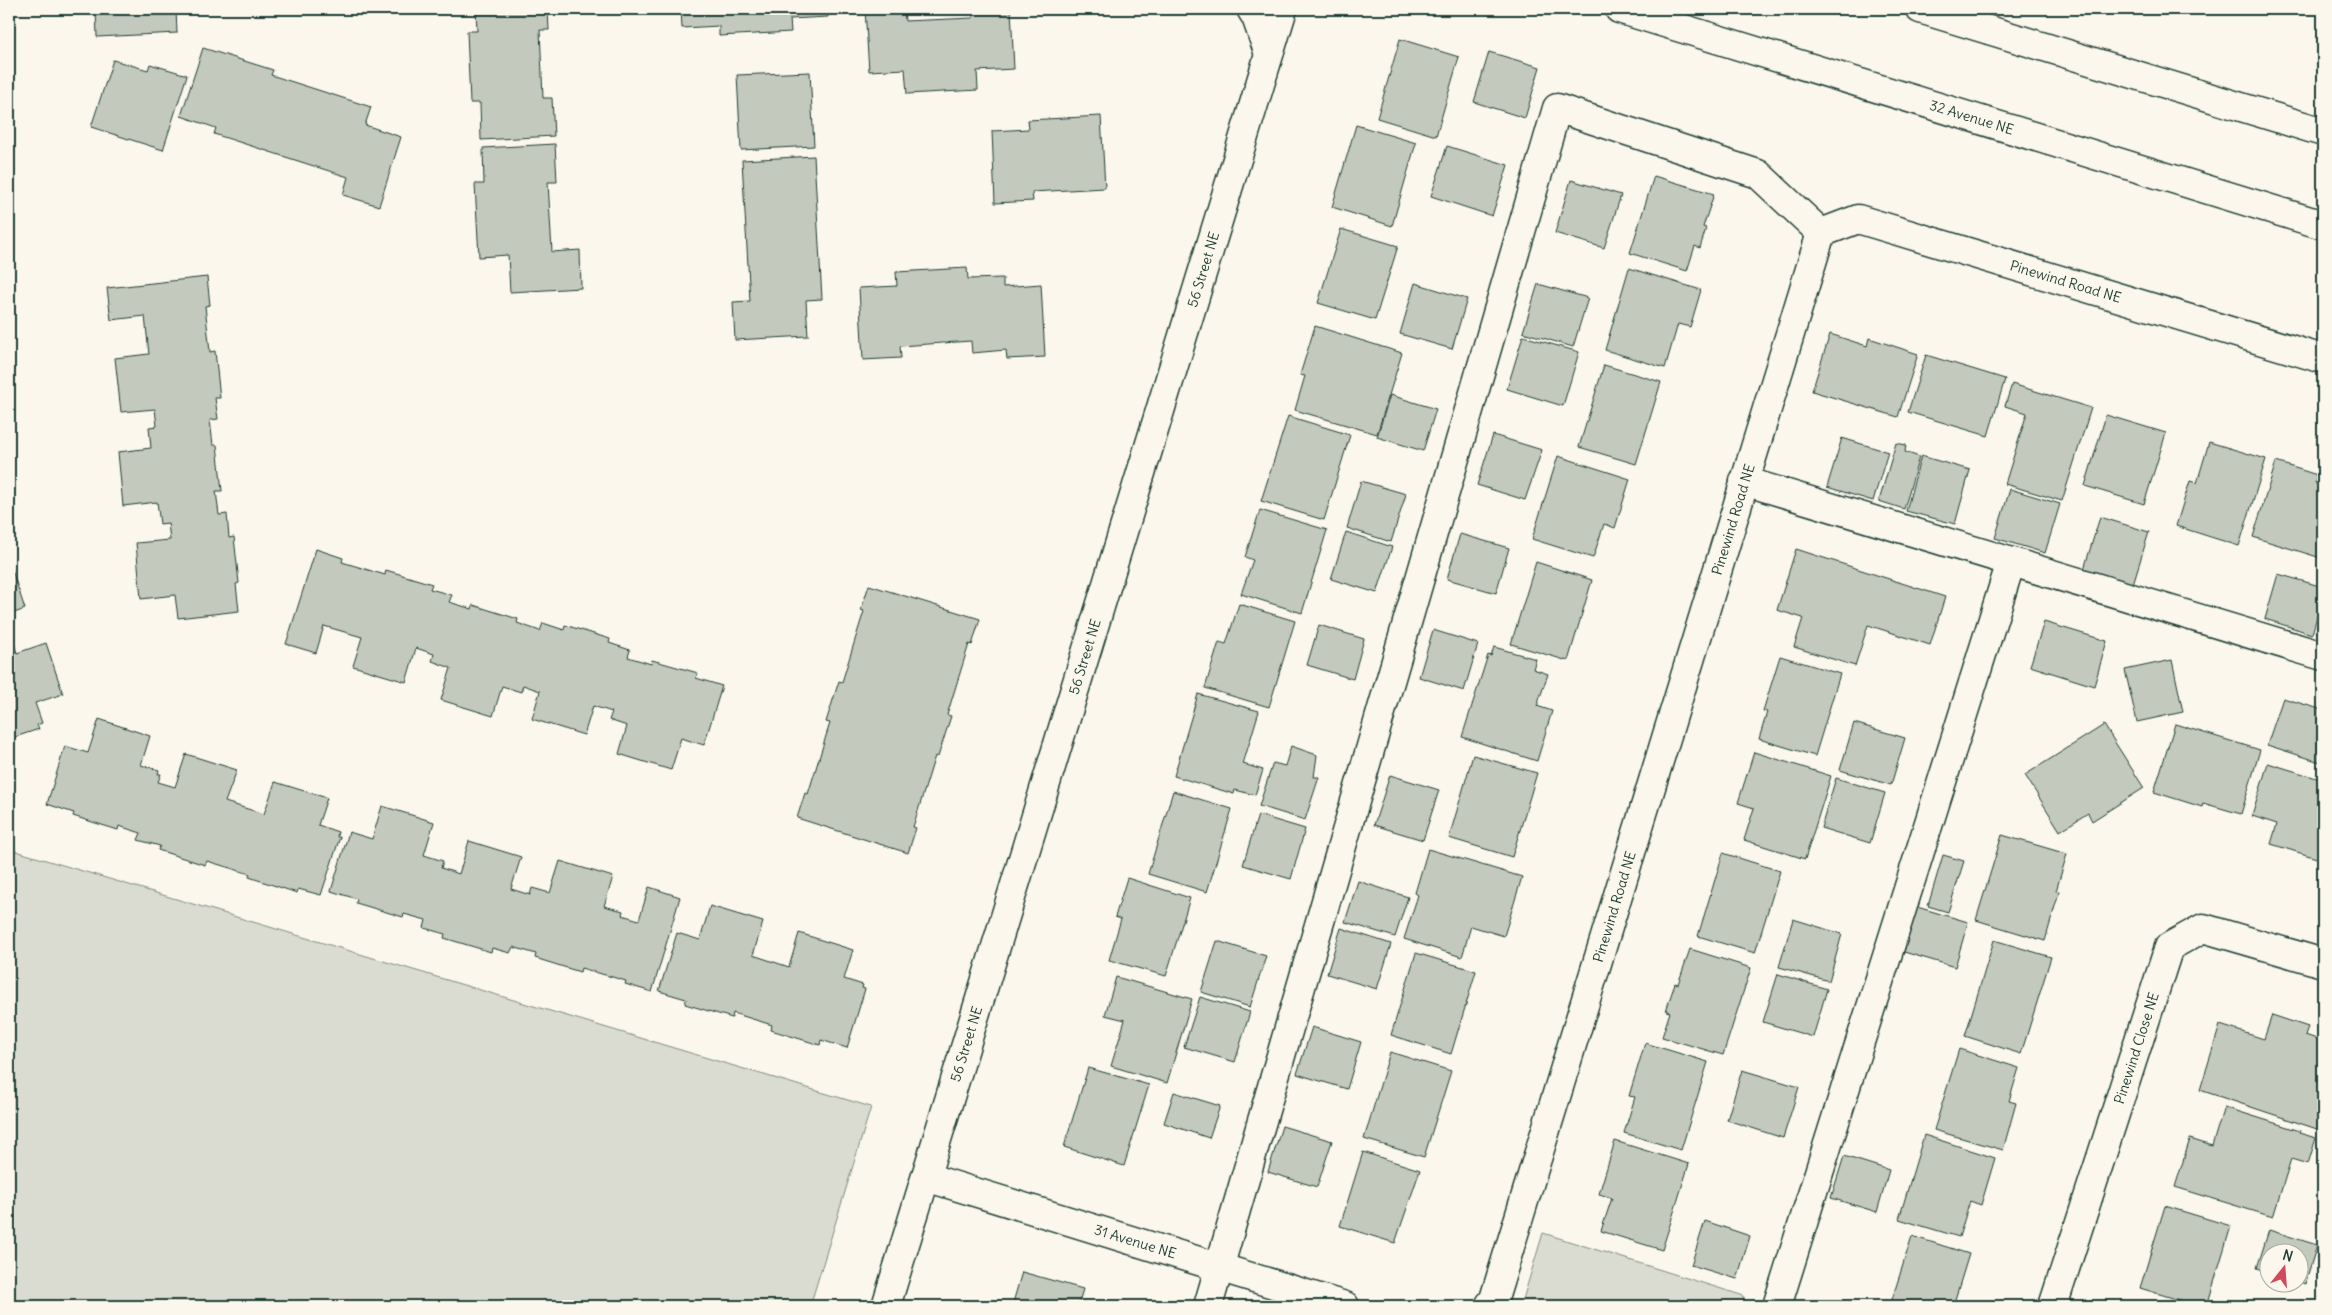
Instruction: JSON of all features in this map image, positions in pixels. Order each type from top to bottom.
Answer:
[{"type":"street","points":[[1251,9],[1256,17],[1268,51]]},
{"type":"street","name":"56 Street NE","points":[[886,1306],[1268,51],[1283,9]]},
{"type":"street","name":"32 Avenue NE","points":[[1619,9],[2323,225]]},
{"type":"street","points":[[1920,9],[2323,132]]},
{"type":"street","points":[[1208,1306],[1557,108],[1758,174],[1822,233]]},
{"type":"street","name":"Pinewind Road NE","points":[[1489,1306],[1494,1299],[1744,481],[1822,233],[1858,219],[2323,359]]},
{"type":"street","points":[[1744,481],[2323,656]]},
{"type":"street","points":[[1777,1306],[2011,562]]},
{"type":"street","name":"Pinewind Close NE","points":[[2053,1306],[2169,947],[2203,928],[2323,963]]},
{"type":"street","name":"31 Avenue NE","points":[[926,1177],[1345,1306]]},
{"type":"shaded area","points":[[9,849],[871,1107],[810,1306],[9,1306]]},
{"type":"shaded area","points":[[1543,1233],[1744,1296],[1741,1306],[1521,1306]]},
{"type":"building","points":[[96,9],[176,9],[177,33],[97,37]]},
{"type":"building","points":[[476,9],[548,9],[549,30],[540,30],[543,98],[552,98],[554,136],[481,140],[480,103],[470,103],[467,31],[477,31]]},
{"type":"building","points":[[681,9],[827,9],[828,17],[790,19],[791,32],[719,36],[719,26],[682,28]]},
{"type":"building","points":[[865,9],[904,9],[905,21],[973,18],[973,9],[1011,9],[1014,69],[977,71],[978,90],[907,94],[905,69],[869,71]]},
{"type":"building","points":[[1400,39],[1459,57],[1436,136],[1377,118]]},
{"type":"building","points":[[203,48],[273,70],[271,75],[371,107],[365,125],[401,137],[379,206],[343,195],[348,177],[214,134],[216,128],[181,116]]},
{"type":"building","points":[[1489,52],[1540,67],[1525,118],[1474,102]]},
{"type":"building","points":[[113,60],[148,70],[150,64],[187,75],[163,150],[91,127]]},
{"type":"building","points":[[810,72],[814,146],[741,150],[737,75]]},
{"type":"building","points":[[1101,116],[1105,188],[1032,192],[1033,201],[995,203],[992,131],[1029,129],[1028,120]]},
{"type":"building","points":[[1356,125],[1416,143],[1392,226],[1332,207]]},
{"type":"building","points":[[555,144],[557,182],[548,182],[552,252],[580,250],[581,288],[510,292],[508,255],[479,257],[475,184],[484,184],[483,148]]},
{"type":"building","points":[[1447,146],[1508,165],[1492,216],[1431,196]]},
{"type":"building","points":[[814,156],[822,299],[806,300],[808,336],[735,340],[733,302],[750,301],[742,160]]},
{"type":"building","points":[[1654,176],[1714,194],[1703,227],[1706,228],[1700,248],[1695,246],[1687,271],[1630,253]]},
{"type":"building","points":[[1571,180],[1621,195],[1604,248],[1555,233]]},
{"type":"building","points":[[1341,229],[1398,246],[1375,320],[1318,303]]},
{"type":"building","points":[[967,268],[968,279],[1003,278],[1003,287],[1041,284],[1045,357],[1007,359],[1006,350],[972,353],[971,341],[900,346],[901,358],[863,360],[859,288],[897,286],[896,272]]},
{"type":"building","points":[[1629,268],[1701,290],[1690,327],[1678,324],[1665,368],[1605,350]]},
{"type":"building","points":[[207,277],[210,305],[205,306],[210,352],[215,351],[220,398],[215,398],[218,419],[210,420],[213,445],[217,445],[222,491],[216,491],[219,515],[227,514],[229,538],[234,537],[239,583],[236,584],[239,611],[178,618],[175,595],[141,599],[136,543],[170,540],[168,523],[160,524],[157,502],[123,506],[118,452],[151,448],[149,427],[157,426],[155,409],[121,412],[115,358],[149,354],[145,316],[111,320],[107,288]]},
{"type":"building","points":[[1415,283],[1467,299],[1452,349],[1400,334]]},
{"type":"building","points":[[1538,284],[1588,298],[1573,347],[1523,332]]},
{"type":"building","points":[[1315,326],[1402,353],[1377,434],[1295,410],[1305,376],[1300,375]]},
{"type":"building","points":[[1830,334],[1867,346],[1869,338],[1918,354],[1898,417],[1812,391]]},
{"type":"building","points":[[1523,336],[1579,352],[1563,406],[1507,389]]},
{"type":"building","points":[[1926,355],[2005,379],[1988,436],[1908,412]]},
{"type":"building","points":[[1604,365],[1661,382],[1636,464],[1579,447]]},
{"type":"building","points":[[2012,384],[2091,408],[2062,501],[2005,484],[2027,413],[2005,406]]},
{"type":"building","points":[[1390,395],[1436,409],[1423,451],[1377,437]]},
{"type":"building","points":[[2106,415],[2166,433],[2144,504],[2085,486]]},
{"type":"building","points":[[1288,416],[1350,435],[1324,520],[1261,501]]},
{"type":"building","points":[[1493,435],[1542,450],[1525,500],[1477,485]]},
{"type":"building","points":[[1842,438],[1888,452],[1873,501],[1827,487]]},
{"type":"building","points":[[2209,442],[2266,459],[2239,546],[2176,526],[2190,481],[2197,483]]},
{"type":"building","points":[[1896,443],[1906,445],[1905,452],[1919,457],[1904,509],[1879,501]]},
{"type":"building","points":[[1558,456],[1630,479],[1615,528],[1604,524],[1593,558],[1532,539]]},
{"type":"building","points":[[1921,456],[1970,470],[1955,524],[1906,511]]},
{"type":"building","points":[[2276,462],[2317,475],[2315,483],[2323,485],[2323,551],[2321,558],[2253,537]]},
{"type":"building","points":[[1361,481],[1406,494],[1391,542],[1347,528]]},
{"type":"building","points":[[2010,489],[2060,504],[2045,553],[1995,538]]},
{"type":"building","points":[[1260,510],[1327,530],[1302,613],[1241,594],[1253,560],[1245,557]]},
{"type":"building","points":[[2100,517],[2149,532],[2133,584],[2084,569]]},
{"type":"building","points":[[1346,532],[1392,547],[1377,593],[1331,579]]},
{"type":"building","points":[[1460,534],[1509,548],[1496,593],[1447,579]]},
{"type":"building","points":[[316,549],[343,558],[342,562],[385,575],[386,570],[432,584],[430,589],[452,595],[449,602],[472,609],[473,605],[518,619],[517,623],[540,631],[543,623],[564,630],[565,625],[610,639],[609,643],[630,650],[628,657],[651,664],[652,660],[698,673],[696,678],[722,686],[704,745],[681,738],[671,770],[619,754],[627,726],[609,720],[612,712],[593,706],[584,735],[532,719],[540,691],[523,685],[521,692],[502,686],[493,716],[441,700],[451,668],[432,661],[434,654],[416,648],[406,682],[353,666],[362,637],[324,626],[316,653],[286,644]]},
{"type":"building","points":[[1796,549],[1945,597],[1930,645],[1868,625],[1855,666],[1794,647],[1803,618],[1777,610]]},
{"type":"building","points":[[9,561],[25,609],[9,615]]},
{"type":"building","points":[[1536,562],[1592,580],[1568,661],[1511,644]]},
{"type":"building","points":[[2278,574],[2323,587],[2323,595],[2312,634],[2265,619]]},
{"type":"building","points":[[869,585],[980,619],[972,645],[969,644],[947,715],[951,716],[938,757],[935,756],[913,827],[916,828],[908,853],[797,818],[805,793],[808,794],[830,723],[826,722],[839,681],[842,682],[864,611],[861,610]]},
{"type":"building","points":[[1239,604],[1295,621],[1269,707],[1205,688],[1219,642],[1226,644]]},
{"type":"building","points":[[2044,622],[2107,641],[2094,686],[2030,666]]},
{"type":"building","points":[[1319,625],[1364,639],[1353,679],[1307,665]]},
{"type":"building","points":[[1433,630],[1478,644],[1464,691],[1419,677]]},
{"type":"building","points":[[11,633],[17,653],[46,643],[63,694],[35,703],[42,723],[37,725],[39,729],[9,739],[9,634]]},
{"type":"building","points":[[1494,647],[1536,659],[1533,669],[1548,674],[1537,706],[1552,711],[1537,761],[1462,737],[1488,655],[1491,656]]},
{"type":"building","points":[[1780,656],[1840,674],[1815,756],[1759,739],[1767,712],[1763,711]]},
{"type":"building","points":[[2172,660],[2183,712],[2137,722],[2125,670]]},
{"type":"building","points":[[1198,694],[1259,711],[1243,764],[1263,770],[1255,795],[1235,790],[1234,794],[1174,776]]},
{"type":"building","points":[[2283,698],[2323,710],[2323,763],[2267,745]]},
{"type":"building","points":[[99,719],[150,736],[141,765],[159,770],[158,774],[161,774],[158,782],[175,787],[186,754],[237,770],[225,802],[264,814],[275,782],[327,798],[318,825],[338,832],[337,837],[340,837],[321,895],[298,889],[297,893],[249,877],[250,874],[207,861],[205,865],[158,850],[160,846],[138,840],[141,833],[119,826],[118,830],[73,816],[74,813],[47,804],[65,746],[88,753]]},
{"type":"building","points":[[1854,723],[1905,738],[1891,785],[1840,770]]},
{"type":"building","points":[[2175,724],[2260,750],[2241,814],[2203,803],[2202,807],[2154,792]]},
{"type":"building","points":[[2104,725],[2144,788],[2092,821],[2088,813],[2060,831],[2025,775]]},
{"type":"building","points":[[1291,746],[1317,755],[1314,777],[1319,777],[1305,820],[1259,806],[1273,763],[1285,766]]},
{"type":"building","points":[[1754,752],[1831,776],[1805,859],[1744,840],[1754,808],[1738,803]]},
{"type":"building","points":[[1473,755],[1537,773],[1512,857],[1449,838]]},
{"type":"building","points":[[2268,763],[2323,780],[2323,860],[2271,844],[2277,824],[2252,816]]},
{"type":"building","points":[[1390,775],[1439,790],[1423,840],[1374,825]]},
{"type":"building","points":[[1836,778],[1885,793],[1870,843],[1821,828]]},
{"type":"building","points":[[1173,791],[1232,809],[1207,892],[1148,874]]},
{"type":"building","points":[[382,806],[434,822],[424,855],[443,861],[441,868],[459,874],[469,841],[521,857],[511,889],[530,895],[532,888],[550,893],[560,861],[613,877],[604,906],[623,911],[622,915],[639,920],[649,887],[680,897],[652,992],[625,984],[626,981],[581,968],[580,972],[535,958],[536,954],[513,947],[510,953],[492,948],[491,952],[444,938],[445,934],[424,928],[426,920],[404,914],[403,917],[356,903],[357,899],[331,891],[349,832],[372,839]]},
{"type":"building","points":[[1258,815],[1305,829],[1291,879],[1243,865]]},
{"type":"building","points":[[2002,835],[2067,854],[2056,891],[2059,892],[2045,941],[1976,920]]},
{"type":"building","points":[[1428,849],[1522,877],[1504,936],[1471,926],[1462,957],[1404,939],[1418,895],[1415,893]]},
{"type":"building","points":[[1723,853],[1780,871],[1755,953],[1698,936]]},
{"type":"building","points":[[1943,855],[1964,861],[1948,912],[1928,906]]},
{"type":"building","points":[[1127,878],[1190,898],[1166,976],[1109,960],[1121,919],[1115,917]]},
{"type":"building","points":[[1358,881],[1408,897],[1395,937],[1345,922]]},
{"type":"building","points":[[710,906],[763,922],[753,955],[789,967],[799,933],[853,950],[844,979],[863,985],[862,988],[865,989],[847,1048],[821,1040],[820,1045],[771,1030],[772,1025],[733,1013],[732,1018],[685,1004],[686,999],[659,991],[677,933],[700,940]]},
{"type":"building","points":[[1917,907],[1968,922],[1955,967],[1904,952]]},
{"type":"building","points":[[1793,919],[1842,934],[1829,981],[1779,967]]},
{"type":"building","points":[[1341,928],[1391,944],[1377,989],[1327,974]]},
{"type":"building","points":[[1994,940],[2051,957],[2021,1054],[1965,1036]]},
{"type":"building","points":[[1217,941],[1266,956],[1250,1007],[1201,992]]},
{"type":"building","points":[[1690,949],[1751,968],[1723,1055],[1662,1037],[1670,1012],[1666,1011],[1675,983],[1678,984]]},
{"type":"building","points":[[1416,953],[1476,971],[1451,1054],[1391,1035]]},
{"type":"building","points":[[1778,974],[1827,989],[1813,1037],[1763,1022]]},
{"type":"building","points":[[1116,977],[1192,999],[1167,1083],[1111,1066],[1125,1020],[1105,1015]]},
{"type":"building","points":[[1200,997],[1250,1012],[1235,1062],[1184,1047]]},
{"type":"building","points":[[2272,1015],[2308,1027],[2305,1035],[2323,1041],[2323,1131],[2200,1090],[2220,1025],[2264,1039]]},
{"type":"building","points":[[1312,1027],[1361,1042],[1347,1089],[1297,1074]]},
{"type":"building","points":[[1645,1043],[1708,1062],[1681,1150],[1624,1133],[1635,1097],[1629,1096]]},
{"type":"building","points":[[1959,1049],[2019,1068],[2009,1101],[2016,1103],[2003,1150],[1934,1130]]},
{"type":"building","points":[[1390,1052],[1451,1071],[1424,1157],[1364,1139]]},
{"type":"building","points":[[1088,1068],[1149,1085],[1124,1166],[1064,1147]]},
{"type":"building","points":[[1742,1070],[1799,1087],[1783,1138],[1727,1120]]},
{"type":"building","points":[[1174,1092],[1220,1106],[1209,1138],[1164,1123]]},
{"type":"building","points":[[2224,1107],[2300,1131],[2299,1133],[2316,1138],[2308,1164],[2291,1159],[2273,1217],[2175,1187],[2190,1139],[2212,1146]]},
{"type":"building","points":[[1282,1126],[1332,1141],[1317,1187],[1268,1172]]},
{"type":"building","points":[[1924,1135],[1995,1158],[1981,1205],[1970,1201],[1959,1237],[1899,1219]]},
{"type":"building","points":[[1615,1141],[1689,1164],[1662,1250],[1601,1231],[1612,1198],[1599,1194]]},
{"type":"building","points":[[1363,1152],[1420,1170],[1395,1243],[1340,1226]]},
{"type":"building","points":[[1844,1156],[1889,1170],[1877,1212],[1831,1198]]},
{"type":"building","points":[[2165,1206],[2231,1226],[2207,1306],[2199,1306],[2140,1288]]},
{"type":"building","points":[[1705,1221],[1750,1236],[1737,1279],[1691,1265]]},
{"type":"building","points":[[2269,1230],[2307,1242],[2265,1242]]},
{"type":"building","points":[[1912,1236],[1969,1254],[1953,1306],[1890,1306]]},
{"type":"building","points":[[2310,1243],[2317,1245],[2310,1268]]},
{"type":"building","points":[[2260,1258],[2260,1269],[2257,1268]]},
{"type":"building","points":[[1022,1272],[1083,1289],[1078,1306],[1012,1306]]}]
